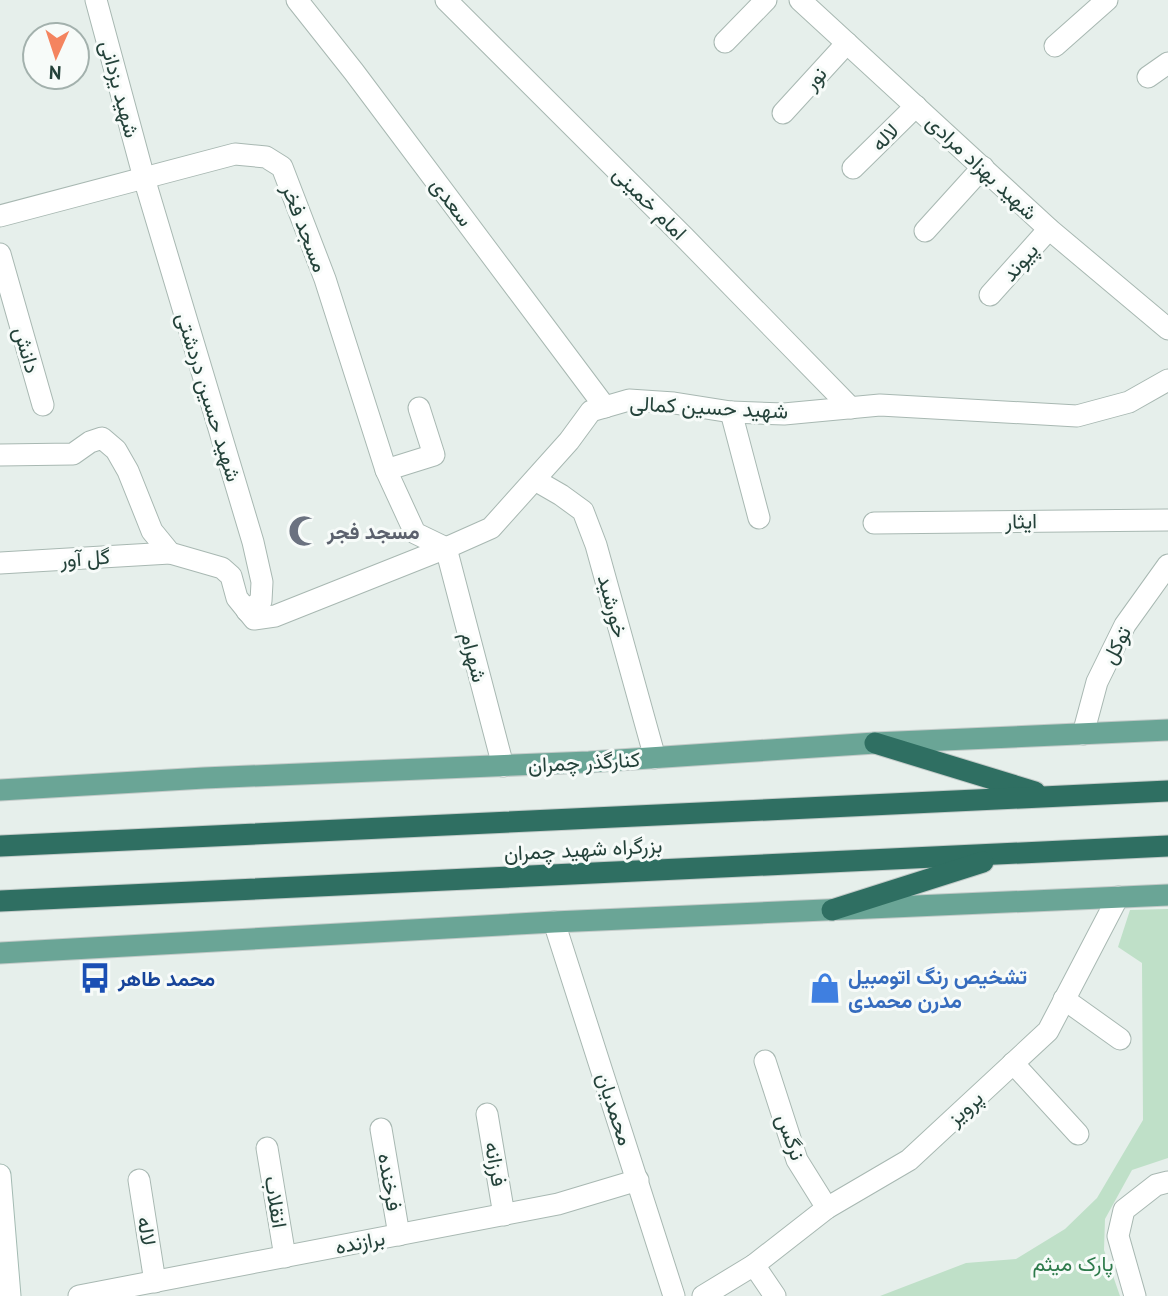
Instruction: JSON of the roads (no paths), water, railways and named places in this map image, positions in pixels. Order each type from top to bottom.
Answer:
[{"type":"highway","points":[[875,743],[1050,797]]},
{"type":"highway","name":"بزرگراه شهید چمران","points":[[0,846],[1168,791]]},
{"type":"highway","name":"بزرگراه شهید چمران","points":[[0,901],[1168,846]]},
{"type":"highway","points":[[832,909],[1010,853]]},
{"type":"main road","name":"کنارگذر چمران","points":[[1,789],[502,766],[875,743],[1168,730]]},
{"type":"main road","points":[[0,953],[554,922],[1168,895]]},
{"type":"street","name":"شهید یزدانی","points":[[96,0],[144,178]]},
{"type":"street","name":"سعدی","points":[[297,0],[605,407]]},
{"type":"street","name":"امام خمینی","points":[[446,0],[851,408]]},
{"type":"street","points":[[725,42],[766,0]]},
{"type":"street","name":"شهید بهزاد مرادی","points":[[800,0],[1049,229],[1168,329]]},
{"type":"street","points":[[1055,46],[1107,0]]},
{"type":"street","name":"نور","points":[[783,113],[847,43]]},
{"type":"street","points":[[1148,77],[1168,62]]},
{"type":"street","name":"لاله","points":[[853,168],[916,106]]},
{"type":"street","name":"مسجد فخر","points":[[0,216],[234,154],[266,157],[282,167],[324,279],[386,470],[415,533],[446,548]]},
{"type":"street","points":[[925,231],[983,167]]},
{"type":"street","name":"شهید حسین دردشتی","points":[[144,178],[253,542],[262,582],[261,601],[247,611]]},
{"type":"street","name":"پیوند","points":[[990,295],[1049,229]]},
{"type":"street","name":"دانش","points":[[0,254],[43,405]]},
{"type":"street","name":"شهید حسین کمالی","points":[[247,611],[254,619],[275,617],[491,528],[569,441],[591,411],[629,400],[674,403],[731,412],[784,414],[880,405],[1077,416],[1129,402],[1168,380]]},
{"type":"street","points":[[386,470],[434,455],[419,408]]},
{"type":"street","points":[[731,412],[759,518]]},
{"type":"street","points":[[0,455],[73,454],[90,442],[102,438],[116,450],[128,471],[152,531],[170,553],[222,568],[231,576],[237,598],[247,611]]},
{"type":"street","name":"خورشید","points":[[535,480],[583,511],[596,545],[655,758]]},
{"type":"street","name":"ایثار","points":[[874,523],[1168,520]]},
{"type":"street","name":"شهرام","points":[[446,548],[502,766]]},
{"type":"street","name":"گل آور","points":[[0,563],[170,553]]},
{"type":"street","name":"توکل","points":[[1083,734],[1097,682],[1125,625],[1168,565]]},
{"type":"street","name":"پرویز","points":[[703,1296],[754,1265],[827,1208],[908,1160],[1048,1031],[1118,897]]},
{"type":"street","name":"محمدیان","points":[[554,922],[674,1296]]},
{"type":"street","points":[[1064,999],[1120,1039]]},
{"type":"street","name":"نرگس","points":[[765,1061],[797,1160],[827,1208]]},
{"type":"street","points":[[1013,1063],[1077,1135]]},
{"type":"street","name":"فرزانه","points":[[487,1114],[504,1215]]},
{"type":"street","name":"فرخنده","points":[[381,1129],[399,1235]]},
{"type":"street","name":"انقلاب","points":[[267,1148],[285,1257]]},
{"type":"street","points":[[0,1175],[7,1286]]},
{"type":"street","name":"لاله","points":[[139,1180],[155,1282]]},
{"type":"street","name":"برازنده","points":[[79,1296],[558,1204],[638,1180]]},
{"type":"street","points":[[1135,1296],[1118,1236],[1124,1209],[1156,1185],[1168,1182]]},
{"type":"street","points":[[754,1265],[775,1296]]},
{"type":"place","name":"مسجد فجر","points":[[304,531]]},
{"type":"place","name":"محمد طاهر","points":[[95,978]]},
{"type":"place","name":"تشخیص رنگ اتومبیل مدرن محمدی","points":[[825,988]]},
{"type":"park label","name":"پارک میثم","points":[[1073,1263]]}]
